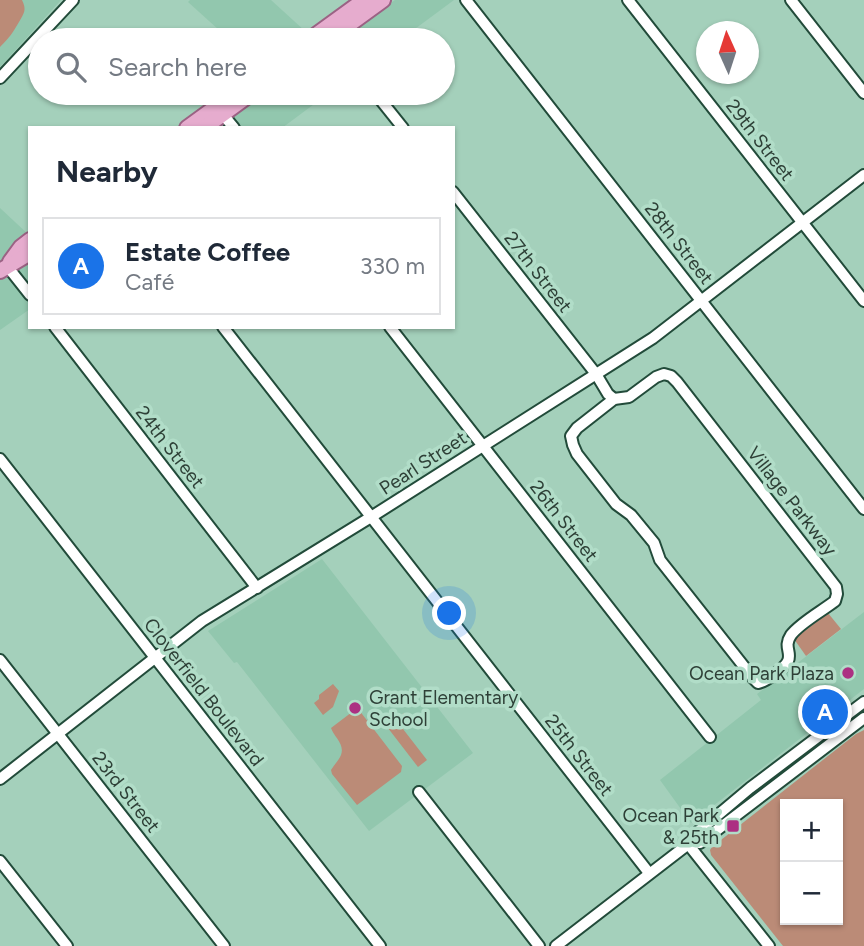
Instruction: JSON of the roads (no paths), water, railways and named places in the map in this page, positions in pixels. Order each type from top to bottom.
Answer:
[{"type":"main road","points":[[338,28],[364,0]]},
{"type":"main road","points":[[342,28],[383,0]]},
{"type":"main road","points":[[206,126],[224,105]]},
{"type":"main road","points":[[191,126],[229,105]]},
{"type":"main road","points":[[4,268],[28,242]]},
{"type":"main road","points":[[4,268],[28,254]]},
{"type":"street","points":[[47,28],[73,0]]},
{"type":"street","name":"28th Street","points":[[466,0],[864,509]]},
{"type":"street","name":"29th Street","points":[[628,0],[864,301]]},
{"type":"street","points":[[791,0],[864,93]]},
{"type":"street","points":[[0,78],[28,48]]},
{"type":"street","points":[[385,105],[401,126]]},
{"type":"street","points":[[220,110],[232,126]]},
{"type":"street","name":"Pearl Street","points":[[0,779],[202,621],[653,338],[864,174]]},
{"type":"street","name":"27th Street","points":[[455,195],[614,399]]},
{"type":"street","points":[[4,268],[28,293]]},
{"type":"street","name":"24th Street","points":[[57,329],[257,588]]},
{"type":"street","name":"25th Street","points":[[225,329],[649,873]]},
{"type":"street","name":"26th Street","points":[[392,329],[710,737]]},
{"type":"street","name":"Village Parkway","points":[[664,374],[671,376],[836,587],[835,601],[793,632],[786,648],[790,658],[788,663],[764,682],[753,678],[660,560],[654,543],[631,515],[616,504],[577,454],[571,436],[577,428],[614,399],[629,397],[656,377],[664,374]]},
{"type":"street","name":"Cloverfield Boulevard","points":[[0,459],[380,946]]},
{"type":"street","name":"23rd Street","points":[[0,660],[224,946]]},
{"type":"street","points":[[556,946],[689,843],[694,835],[750,788],[864,702]]},
{"type":"street","points":[[689,843],[700,843],[864,718]]},
{"type":"street","points":[[419,792],[539,946]]},
{"type":"street","points":[[689,843],[768,946]]},
{"type":"street","points":[[0,860],[67,946]]},
{"type":"place","name":"Ocean Park Plaza","points":[[848,673]]},
{"type":"place","name":"Grant Elementary School","points":[[355,708]]},
{"type":"place","name":"Estate Coffee","points":[[825,712]]},
{"type":"place","name":"Ocean Park & 25th","points":[[733,826]]}]
